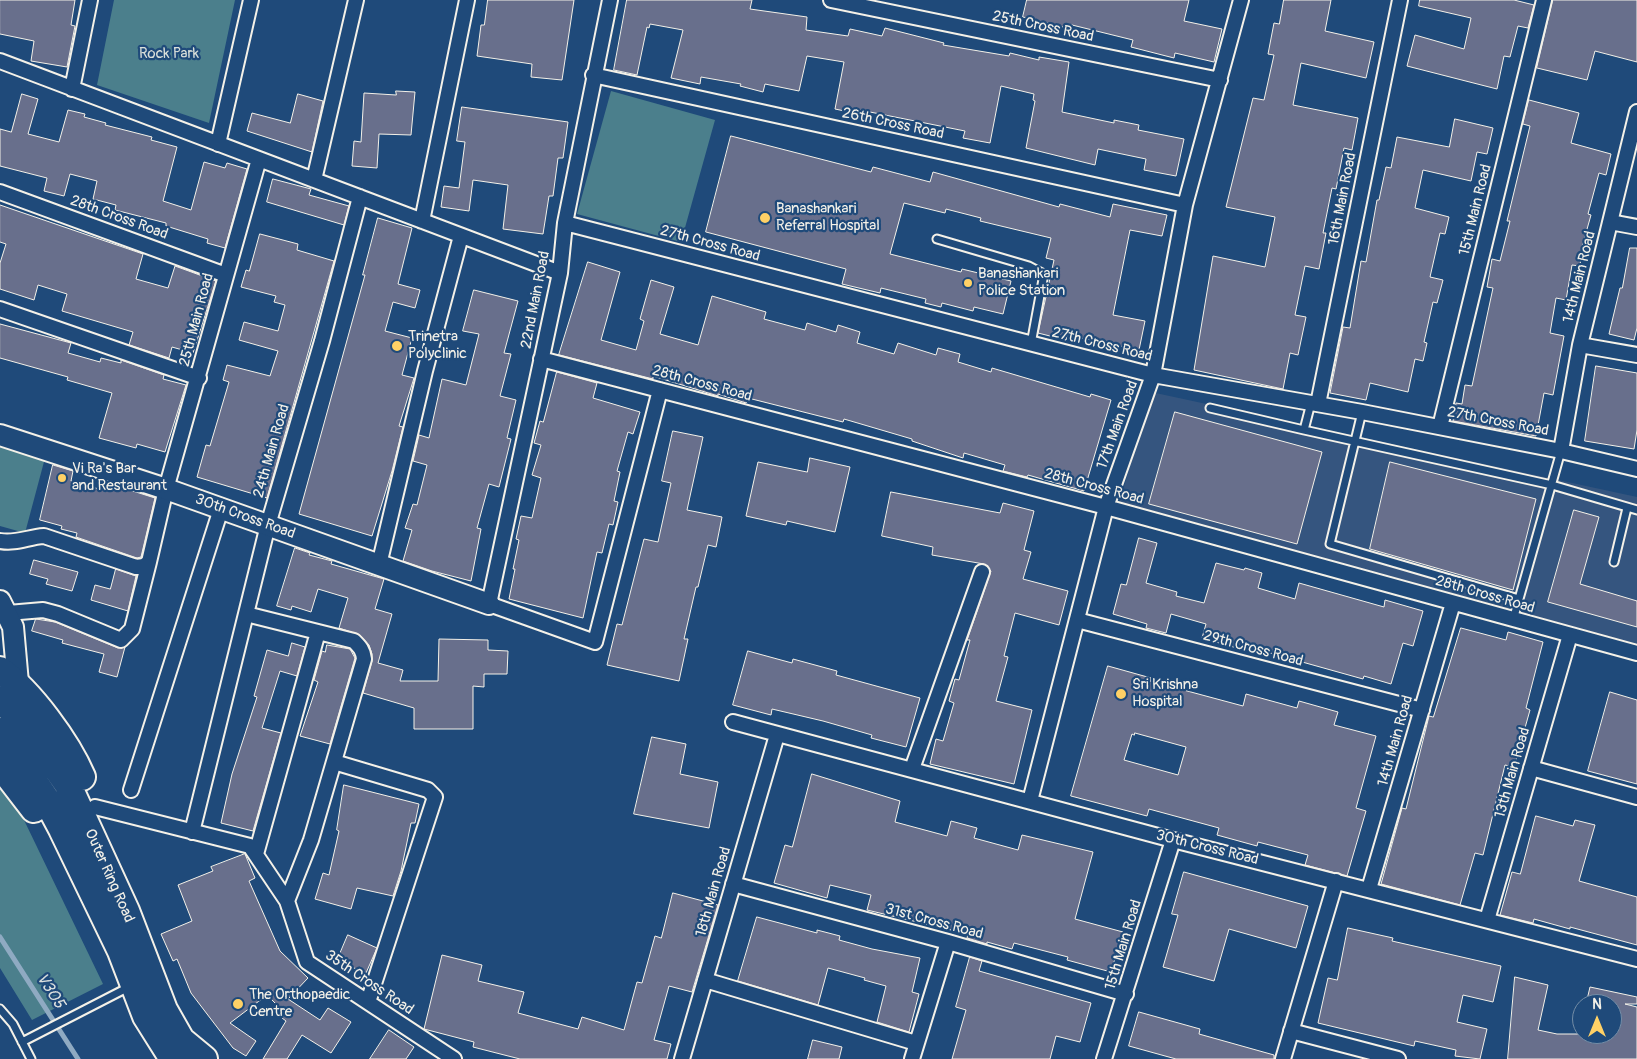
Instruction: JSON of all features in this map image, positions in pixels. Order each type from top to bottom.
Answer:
[{"type":"highway","points":[[0,765],[31,804],[91,922],[130,947],[137,911],[96,807],[80,772],[43,713],[6,684]]},
{"type":"highway","name":"Outer Ring Road","points":[[6,684],[24,721],[68,785],[130,947],[134,985],[146,1016],[173,1059]]},
{"type":"highway","name":"Outer Ring Road","points":[[0,730],[46,799],[181,1040],[204,1059]]},
{"type":"street","points":[[72,88],[90,0]]},
{"type":"street","points":[[218,144],[251,0]]},
{"type":"street","points":[[314,180],[356,0]]},
{"type":"street","points":[[422,221],[467,0]]},
{"type":"street","name":"22nd Main Road","points":[[489,604],[560,273],[565,223],[593,75],[610,0]]},
{"type":"street","name":"25th Cross Road","points":[[830,0],[1220,80]]},
{"type":"street","name":"17th Main Road","points":[[1030,801],[1106,507],[1153,376],[1185,205],[1241,0]]},
{"type":"street","name":"16th Main Road","points":[[1314,403],[1400,0]]},
{"type":"street","name":"15th Main Road","points":[[1440,427],[1544,0]]},
{"type":"street","points":[[0,61],[560,273]]},
{"type":"street","name":"26th Cross Road","points":[[593,75],[1185,205]]},
{"type":"street","name":"14th Main Road","points":[[1561,451],[1580,345],[1637,112]]},
{"type":"street","name":"25th Main Road","points":[[4,607],[43,610],[58,614],[121,640],[132,629],[166,489],[199,378],[259,159]]},
{"type":"street","name":"28th Cross Road","points":[[0,192],[226,275]]},
{"type":"street","name":"24th Main Road","points":[[192,832],[268,525],[322,341],[360,197]]},
{"type":"street","points":[[1610,222],[1637,227]]},
{"type":"street","name":"27th Cross Road","points":[[565,223],[1153,376],[1362,412],[1561,451],[1637,469]]},
{"type":"street","points":[[379,565],[425,371],[461,236]]},
{"type":"street","points":[[0,309],[199,378]]},
{"type":"street","points":[[1580,345],[1637,355]]},
{"type":"street","name":"28th Cross Road","points":[[541,359],[1106,507],[1637,653]]},
{"type":"street","points":[[489,604],[595,642],[660,390]]},
{"type":"street","name":"30th Cross Road","points":[[0,435],[166,489],[489,604]]},
{"type":"street","points":[[132,790],[221,509]]},
{"type":"street","points":[[0,541],[21,542],[33,536],[44,536],[136,567],[144,566],[149,562]]},
{"type":"street","points":[[912,769],[982,572]]},
{"type":"street","name":"14th Main Road","points":[[1369,889],[1453,603]]},
{"type":"street","points":[[4,607],[13,627],[6,684]]},
{"type":"street","points":[[246,614],[354,641],[362,648],[364,654],[311,840],[287,901]]},
{"type":"street","name":"29th Cross Road","points":[[1077,620],[1422,710]]},
{"type":"street","points":[[256,854],[318,632]]},
{"type":"street","name":"13th Main Road","points":[[1487,920],[1570,635]]},
{"type":"street","name":"30th Cross Road","points":[[733,722],[1172,840],[1637,959]]},
{"type":"street","name":"18th Main Road","points":[[682,1059],[778,735]]},
{"type":"street","points":[[334,762],[428,790],[435,797],[368,1002]]},
{"type":"street","points":[[1531,768],[1637,797]]},
{"type":"street","name":"35th Cross Road","points":[[96,807],[250,846],[287,901],[307,962],[454,1059]]},
{"type":"street","name":"15th Main Road","points":[[1104,1059],[1126,994],[1172,840]]},
{"type":"street","points":[[1283,1059],[1336,881]]},
{"type":"street","name":"31st Cross Road","points":[[734,884],[948,942],[1126,994]]},
{"type":"street","points":[[912,1059],[948,942]]},
{"type":"street","points":[[705,980],[916,1043]]},
{"type":"street","points":[[1291,1031],[1398,1059]]},
{"type":"lane","points":[[937,239],[1029,266],[1044,274],[1031,344]]},
{"type":"lane","points":[[1304,430],[1314,403]]},
{"type":"lane","points":[[1210,408],[1552,485],[1637,510]]},
{"type":"lane","points":[[1362,412],[1330,544],[1519,599]]},
{"type":"lane","points":[[1513,620],[1561,451]]},
{"type":"lane","points":[[1614,562],[1627,508]]},
{"type":"lane","points":[[22,1042],[134,985]]},
{"type":"lane","points":[[0,1009],[13,1024],[31,1059]]},
{"type":"shaded area","points":[[1151,392],[1637,497],[1637,645],[1119,504]]},
{"type":"green space","name":"Rock Park","points":[[114,0],[235,0],[209,123],[97,85]]},
{"type":"green space","points":[[611,91],[715,120],[681,242],[577,214]]},
{"type":"green space","points":[[0,442],[45,458],[25,533],[0,526]]},
{"type":"green space","points":[[0,784],[24,820],[103,984],[32,1020],[0,968]]},
{"type":"building","points":[[0,0],[75,0],[71,25],[75,26],[67,67],[31,61],[34,41],[0,34]]},
{"type":"building","points":[[488,0],[574,0],[562,80],[531,77],[532,64],[477,56],[481,25],[484,25]]},
{"type":"building","points":[[627,0],[752,0],[750,9],[807,17],[806,30],[848,36],[850,29],[882,36],[885,28],[944,43],[943,45],[1009,56],[1010,53],[1039,60],[1039,57],[1069,62],[1062,112],[1114,123],[1114,120],[1139,125],[1138,130],[1184,139],[1176,176],[1144,170],[1146,159],[1098,149],[1095,165],[1026,148],[1035,101],[1033,100],[1034,94],[1001,86],[990,143],[963,138],[965,131],[860,110],[859,114],[835,109],[844,62],[807,56],[799,91],[765,84],[763,92],[740,86],[741,84],[701,77],[700,84],[671,78],[683,30],[650,24],[649,28],[647,27],[637,75],[614,70]]},
{"type":"building","points":[[1027,0],[1189,0],[1184,21],[1222,29],[1214,62],[1175,53],[1174,58],[1131,47],[1133,40],[1068,24],[1067,28],[1023,17]]},
{"type":"building","points":[[1284,0],[1331,0],[1325,31],[1374,42],[1366,78],[1301,63],[1293,105],[1358,118],[1352,150],[1344,148],[1336,189],[1332,188],[1323,233],[1326,233],[1319,269],[1305,266],[1295,315],[1306,317],[1298,355],[1290,353],[1283,389],[1194,370],[1213,256],[1265,267],[1275,217],[1226,207],[1253,98],[1264,100],[1274,55],[1268,54],[1274,23],[1279,24]]},
{"type":"building","points":[[1420,0],[1514,0],[1534,5],[1528,28],[1518,26],[1510,57],[1504,56],[1497,89],[1407,66],[1415,35],[1464,49],[1471,18],[1419,6]]},
{"type":"building","points":[[1553,0],[1637,0],[1637,62],[1595,51],[1587,80],[1537,68]]},
{"type":"building","points":[[396,91],[415,92],[411,135],[379,134],[377,168],[352,166],[354,141],[361,142],[364,93],[396,95]]},
{"type":"building","points":[[22,94],[38,99],[28,134],[59,142],[68,110],[85,114],[84,117],[106,123],[105,125],[152,137],[151,140],[177,147],[163,201],[191,210],[204,162],[225,168],[227,163],[247,169],[225,248],[207,243],[208,239],[166,226],[166,223],[115,210],[116,205],[93,199],[97,181],[70,174],[64,196],[44,191],[47,178],[0,166],[0,129],[11,132]]},
{"type":"building","points":[[298,94],[323,101],[312,152],[247,131],[252,113],[290,123]]},
{"type":"building","points":[[1529,100],[1579,113],[1571,143],[1611,154],[1606,175],[1599,173],[1588,214],[1591,215],[1582,247],[1580,266],[1572,265],[1566,300],[1556,298],[1550,333],[1564,336],[1553,395],[1544,393],[1536,436],[1453,421],[1456,403],[1462,404],[1465,385],[1472,386],[1493,288],[1487,287],[1492,259],[1500,261],[1510,221],[1507,221],[1530,126],[1523,124]]},
{"type":"building","points":[[462,107],[568,122],[563,158],[558,158],[553,196],[549,196],[543,234],[503,229],[508,185],[473,180],[469,211],[441,207],[444,186],[459,188],[465,142],[457,141]]},
{"type":"building","points":[[1455,119],[1493,128],[1487,154],[1477,152],[1471,181],[1423,170],[1415,208],[1449,217],[1445,234],[1440,233],[1430,277],[1443,280],[1437,303],[1433,302],[1424,342],[1427,343],[1423,361],[1415,359],[1408,392],[1370,383],[1366,400],[1330,393],[1343,327],[1350,328],[1361,261],[1366,262],[1377,200],[1379,200],[1386,167],[1391,168],[1397,137],[1449,147]]},
{"type":"building","points":[[731,136],[871,172],[873,167],[930,182],[933,172],[1059,207],[1060,204],[1110,217],[1113,204],[1167,215],[1162,236],[1130,230],[1113,315],[1145,321],[1139,350],[1067,335],[1066,340],[1038,333],[1054,260],[1046,258],[1051,238],[980,221],[981,218],[946,209],[945,213],[904,203],[890,254],[961,272],[962,269],[1011,281],[1003,314],[974,307],[973,311],[942,303],[941,307],[925,303],[926,299],[881,288],[880,293],[842,284],[846,269],[706,232]]},
{"type":"building","points":[[273,179],[311,189],[309,195],[349,206],[344,225],[267,202]]},
{"type":"building","points":[[0,205],[143,254],[136,279],[168,288],[175,266],[216,281],[193,353],[172,347],[169,358],[129,345],[133,332],[62,311],[67,294],[38,285],[34,300],[0,289],[0,263],[6,244],[0,242]]},
{"type":"building","points":[[378,218],[412,228],[398,284],[420,290],[415,308],[393,302],[385,331],[412,338],[402,375],[414,378],[399,426],[403,427],[392,471],[372,536],[299,514],[365,275],[363,275]]},
{"type":"building","points":[[260,234],[298,244],[297,250],[334,261],[267,498],[197,477],[206,445],[210,446],[229,382],[223,380],[227,365],[270,376],[278,351],[239,340],[244,322],[278,331],[285,305],[274,302],[276,296],[241,287],[246,270],[249,271]]},
{"type":"building","points":[[1630,248],[1637,248],[1637,328],[1634,340],[1609,334],[1620,288],[1622,288]]},
{"type":"building","points":[[588,262],[620,272],[601,340],[636,350],[644,321],[640,319],[651,280],[674,287],[660,334],[698,345],[712,296],[766,312],[764,319],[805,330],[807,323],[836,332],[838,325],[860,332],[857,343],[894,354],[898,343],[936,355],[938,348],[960,354],[958,362],[991,372],[992,368],[1090,397],[1091,394],[1111,400],[1084,491],[1028,475],[1027,477],[1003,471],[1005,465],[964,453],[963,458],[912,441],[912,439],[844,419],[843,422],[748,398],[746,403],[653,376],[653,379],[559,355]]},
{"type":"building","points":[[474,290],[518,301],[504,353],[511,354],[500,396],[516,400],[507,438],[511,439],[499,487],[489,484],[477,528],[481,529],[471,581],[403,561],[412,530],[405,528],[413,504],[417,505],[427,465],[413,461],[419,435],[429,438],[442,379],[466,385],[479,334],[463,331]]},
{"type":"building","points":[[0,324],[71,343],[68,353],[100,362],[101,358],[121,363],[121,360],[164,375],[163,379],[186,385],[165,452],[137,444],[136,448],[99,438],[112,393],[67,380],[68,377],[0,358]]},
{"type":"building","points":[[1596,366],[1637,373],[1637,430],[1634,449],[1585,441]]},
{"type":"building","points":[[557,372],[597,383],[593,398],[640,412],[633,434],[628,432],[617,471],[620,472],[614,501],[618,502],[613,525],[609,524],[602,553],[597,552],[583,618],[509,599],[519,540],[516,539],[521,516],[532,518],[541,478],[532,475],[541,445],[534,443],[540,421],[543,422]]},
{"type":"building","points":[[1175,412],[1322,452],[1297,544],[1149,504]]},
{"type":"building","points":[[673,431],[703,437],[687,510],[722,517],[716,547],[708,545],[698,587],[696,587],[684,639],[688,639],[679,681],[607,665],[617,624],[622,625],[644,539],[658,542],[671,483],[662,481]]},
{"type":"building","points":[[810,458],[850,467],[835,532],[787,521],[786,525],[746,516],[758,462],[807,472]]},
{"type":"building","points":[[1390,462],[1536,499],[1513,590],[1370,549]]},
{"type":"building","points":[[53,465],[73,471],[71,481],[99,489],[101,481],[155,498],[141,557],[137,558],[76,537],[77,533],[61,529],[62,526],[40,520]]},
{"type":"building","points":[[891,492],[1000,513],[1003,503],[1034,511],[1024,550],[1031,552],[1023,579],[1068,591],[1059,625],[1015,613],[1004,656],[1008,657],[996,701],[1032,710],[1014,784],[930,764],[936,739],[943,741],[954,703],[949,701],[955,679],[959,680],[970,640],[967,640],[991,571],[984,564],[932,555],[933,547],[882,536]]},
{"type":"building","points":[[1574,510],[1599,517],[1580,584],[1637,601],[1637,627],[1548,602]]},
{"type":"building","points":[[1139,538],[1157,543],[1146,583],[1177,592],[1176,596],[1204,603],[1216,563],[1244,570],[1245,568],[1262,573],[1258,588],[1295,599],[1299,583],[1384,607],[1385,600],[1423,611],[1413,646],[1403,643],[1391,684],[1364,676],[1363,679],[1245,646],[1244,650],[1202,638],[1206,624],[1171,614],[1166,633],[1146,628],[1147,624],[1113,614],[1121,584],[1126,585]]},
{"type":"building","points":[[295,548],[310,553],[309,555],[332,561],[331,564],[384,579],[375,609],[392,614],[378,663],[403,670],[400,681],[438,681],[439,639],[488,640],[488,650],[508,651],[507,674],[484,674],[484,687],[473,686],[473,729],[414,729],[414,708],[363,693],[372,661],[372,654],[369,645],[360,635],[339,628],[348,598],[318,589],[311,612],[292,606],[291,610],[277,606]]},
{"type":"building","points":[[34,560],[78,572],[72,591],[46,584],[48,579],[30,574]]},
{"type":"building","points":[[116,569],[136,576],[128,611],[91,600],[95,585],[110,589]]},
{"type":"building","points":[[36,619],[55,622],[118,648],[125,647],[117,677],[99,672],[104,654],[62,643],[63,640],[32,631]]},
{"type":"building","points":[[1461,628],[1506,640],[1508,632],[1543,642],[1526,708],[1530,710],[1514,767],[1505,765],[1483,855],[1475,853],[1460,905],[1381,884],[1402,808],[1406,809],[1429,716],[1433,717]]},
{"type":"building","points":[[292,643],[305,647],[297,676],[280,671],[262,728],[281,733],[253,831],[221,823],[232,774],[257,697],[254,696],[267,650],[288,656]]},
{"type":"building","points":[[327,645],[350,649],[355,658],[330,744],[300,736],[318,682],[314,680],[322,651],[325,652]]},
{"type":"building","points":[[748,651],[792,663],[793,659],[837,671],[836,675],[920,698],[906,747],[871,738],[872,735],[823,721],[772,709],[771,715],[733,705]]},
{"type":"building","points":[[1108,666],[1151,678],[1150,681],[1243,706],[1246,694],[1297,708],[1299,701],[1338,712],[1334,725],[1376,736],[1356,808],[1366,811],[1347,876],[1305,865],[1308,855],[1258,842],[1257,846],[1217,835],[1219,828],[1149,809],[1147,816],[1071,796]],"holes":[[[1135,733],[1186,747],[1178,775],[1124,760],[1132,734],[1134,735]]]},
{"type":"building","points":[[1610,692],[1637,700],[1637,784],[1588,771]]},
{"type":"building","points":[[652,737],[686,744],[680,774],[718,782],[709,828],[634,814]]},
{"type":"building","points":[[812,774],[900,801],[895,822],[947,836],[951,821],[977,828],[974,838],[1018,850],[1022,835],[1093,852],[1075,919],[1123,932],[1111,972],[1067,960],[1068,957],[1014,943],[1012,949],[987,942],[987,944],[967,938],[968,934],[867,910],[871,895],[830,885],[827,898],[774,883],[785,845],[792,847]]},
{"type":"building","points":[[344,785],[419,804],[415,823],[411,823],[401,871],[393,896],[357,888],[351,909],[315,899],[323,873],[329,875],[339,831],[337,830]]},
{"type":"building","points":[[1536,816],[1573,826],[1575,820],[1595,825],[1579,881],[1637,897],[1637,945],[1534,919],[1533,923],[1500,915],[1512,872],[1520,874]]},
{"type":"building","points":[[245,854],[255,878],[249,881],[280,951],[308,978],[288,999],[320,1020],[328,1008],[351,1022],[331,1053],[302,1035],[287,1059],[263,1059],[286,1021],[282,1018],[285,1013],[267,995],[230,1023],[256,1041],[246,1056],[233,1048],[191,993],[177,959],[173,961],[161,934],[192,921],[178,885],[213,871],[211,867]]},
{"type":"building","points":[[1184,872],[1308,906],[1296,948],[1229,929],[1214,981],[1163,967],[1178,915],[1172,914]]},
{"type":"building","points":[[673,893],[718,905],[692,992],[669,986],[654,1040],[671,1044],[667,1059],[520,1059],[473,1047],[474,1042],[424,1029],[442,955],[482,965],[478,981],[524,992],[518,1013],[578,1029],[582,1017],[624,1030],[637,982],[642,983],[655,936],[661,938]]},
{"type":"building","points":[[757,917],[817,933],[817,930],[840,936],[839,940],[872,949],[920,958],[912,992],[919,994],[909,1032],[877,1022],[886,986],[864,980],[865,978],[828,968],[818,1005],[738,981]]},
{"type":"building","points":[[1348,928],[1393,938],[1392,941],[1501,966],[1493,1002],[1463,995],[1457,1022],[1487,1029],[1480,1059],[1455,1056],[1456,1050],[1415,1041],[1414,1046],[1318,1023],[1328,978],[1337,980]]},
{"type":"building","points":[[348,935],[377,948],[366,973],[337,961]]},
{"type":"building","points":[[970,957],[982,961],[979,971],[1091,1003],[1080,1042],[1056,1036],[1050,1059],[952,1059],[966,1010],[956,1007]]},
{"type":"building","points":[[1515,977],[1548,985],[1538,1030],[1557,1034],[1572,1034],[1572,1044],[1622,1044],[1622,994],[1588,994],[1590,987],[1637,997],[1637,1004],[1625,1004],[1637,1007],[1637,1059],[1508,1059]]},
{"type":"building","points":[[1139,1012],[1200,1029],[1199,1034],[1274,1055],[1274,1059],[1176,1059],[1129,1046]]},
{"type":"building","points":[[389,1030],[414,1047],[406,1059],[370,1059]]},
{"type":"building","points":[[813,1040],[842,1047],[839,1059],[808,1059]]},
{"type":"waterway","name":"V305","points":[[0,937],[78,1059]]},
{"type":"place","name":"Banashankari Referral Hospital","points":[[765,218]]},
{"type":"place","name":"Banashankari Police Station","points":[[968,283]]},
{"type":"place","name":"Trinetra Polyclinic","points":[[397,346]]},
{"type":"place","name":"Vi Ra's Bar and Restaurant","points":[[62,478]]},
{"type":"place","name":"Sri Krishna Hospital","points":[[1121,694]]},
{"type":"place","name":"The Orthopaedic Centre","points":[[238,1004]]}]
